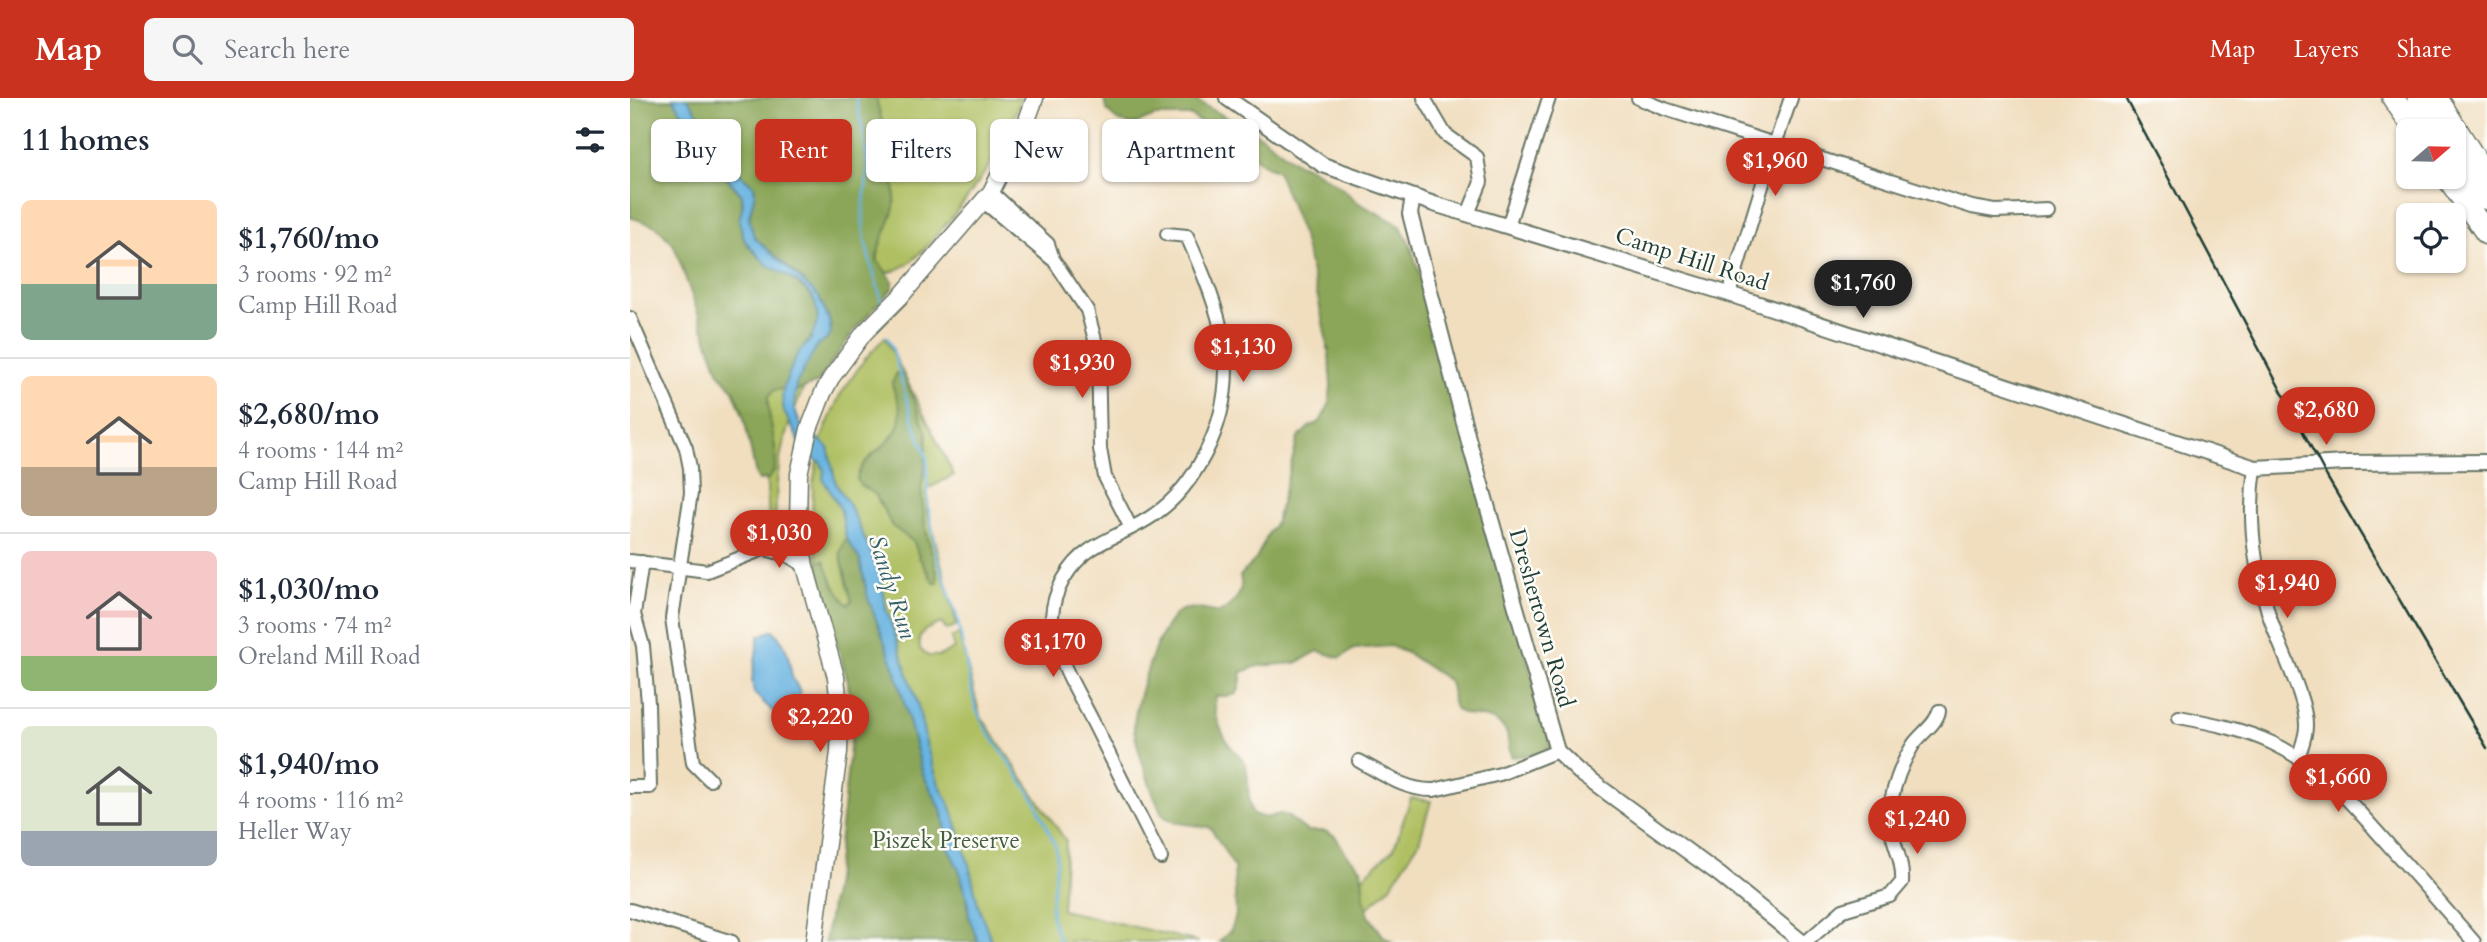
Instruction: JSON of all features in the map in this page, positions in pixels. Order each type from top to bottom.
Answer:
[{"type":"highway","points":[[2393,98],[2408,119]]},
{"type":"highway","points":[[2418,98],[2432,119]]},
{"type":"highway","points":[[2437,98],[2487,178]]},
{"type":"highway","points":[[2466,168],[2487,199]]},
{"type":"highway","points":[[2455,189],[2487,234]]},
{"type":"main road","points":[[814,942],[839,752],[841,715],[836,677],[799,535],[797,491],[809,429],[831,378],[864,333],[901,296],[988,197],[1035,98]]},
{"type":"street","name":"Camp Hill Road","points":[[1227,98],[1323,165],[1413,197],[1729,294],[2255,468],[2345,463],[2487,462]]},
{"type":"street","points":[[1424,98],[1445,134],[1477,157],[1481,182],[1468,214]]},
{"type":"street","points":[[1508,226],[1549,98]]},
{"type":"street","points":[[1638,98],[1972,207],[1995,211],[2047,209]]},
{"type":"street","points":[[1729,294],[1791,98]]},
{"type":"street","points":[[1389,188],[1410,214]]},
{"type":"street","points":[[988,197],[1053,259],[1087,310],[1098,351],[1100,449],[1103,468],[1131,528]]},
{"type":"street","name":"Dreshertown Road","points":[[1413,197],[1410,214],[1469,442],[1558,751]]},
{"type":"street","points":[[1161,858],[1064,663],[1052,620],[1054,600],[1074,565],[1089,550],[1154,515],[1179,494],[1198,467],[1216,432],[1226,391],[1226,350],[1213,296],[1187,236],[1167,234]]},
{"type":"street","points":[[630,318],[686,449],[690,468],[691,493],[672,618],[693,763],[710,780]]},
{"type":"street","points":[[2255,468],[2252,488],[2253,527],[2261,587],[2275,636],[2302,702],[2305,716],[2305,737],[2298,758]]},
{"type":"street","points":[[630,787],[650,787],[648,703],[643,646],[632,614],[636,561],[706,571],[799,535]]},
{"type":"street","points":[[764,549],[787,555],[805,566]]},
{"type":"street","points":[[1359,761],[1404,785],[1434,790],[1500,774],[1558,751],[1579,772],[1714,870],[1804,942],[1843,910],[1890,896],[1902,881],[1902,864],[1889,825],[1891,802],[1911,749],[1922,732],[1937,718],[1938,711]]},
{"type":"street","points":[[2179,717],[2244,732],[2274,744],[2322,774],[2474,942]]},
{"type":"street","points":[[630,910],[732,942]]},
{"type":"green space","points":[[630,98],[675,100],[686,119],[651,119],[651,182],[731,182],[742,195],[741,225],[746,242],[766,262],[803,287],[812,297],[817,309],[814,331],[796,357],[784,389],[774,390],[768,398],[775,463],[768,479],[759,480],[756,475],[742,409],[734,390],[719,373],[674,245],[656,226],[630,217]]},
{"type":"green space","points":[[687,98],[876,98],[881,119],[866,119],[866,182],[894,182],[895,202],[877,260],[892,280],[893,288],[856,328],[817,383],[794,392],[807,360],[831,331],[827,314],[809,287],[761,244],[751,231],[749,218],[754,186],[741,175],[741,119],[700,117]]},
{"type":"green space","points":[[1021,98],[1013,119],[990,119],[990,163],[954,215],[923,250],[903,267],[887,273],[879,264],[879,252],[838,322],[800,395],[783,445],[775,531],[770,538],[766,472],[666,225],[654,182],[741,182],[741,119],[651,119],[651,173],[630,100]]},
{"type":"green space","points":[[1103,98],[1191,98],[1230,119],[1155,116],[1148,119],[1116,119],[1108,112]]},
{"type":"green space","points":[[1259,135],[1295,162],[1338,185],[1360,204],[1400,225],[1410,244],[1551,746],[1543,753],[1512,757],[1507,733],[1499,724],[1493,720],[1459,712],[1454,705],[1449,681],[1407,653],[1390,646],[1354,649],[1340,658],[1318,651],[1296,663],[1258,666],[1242,672],[1235,695],[1216,696],[1218,722],[1231,747],[1245,764],[1253,814],[1265,818],[1280,814],[1307,831],[1325,831],[1335,836],[1347,855],[1361,868],[1369,916],[1384,937],[1392,942],[1219,942],[1231,930],[1236,915],[1234,867],[1211,828],[1181,823],[1165,817],[1146,774],[1134,726],[1144,681],[1165,629],[1182,610],[1196,609],[1219,613],[1237,598],[1241,588],[1240,576],[1256,559],[1276,522],[1298,438],[1309,427],[1320,422],[1329,405],[1329,353],[1302,234],[1277,170],[1259,160]]},
{"type":"green space","name":"Piszek Preserve","points":[[885,337],[954,475],[927,489],[927,509],[957,625],[947,630],[941,623],[925,630],[919,638],[920,649],[928,656],[939,656],[954,649],[951,638],[959,634],[980,715],[1066,841],[1062,910],[1199,942],[834,942],[857,717],[817,556],[812,522],[813,484],[821,439],[839,397],[864,360]]},
{"type":"green space","points":[[897,373],[905,378],[927,434],[921,488],[925,526],[938,583],[934,583],[914,542],[892,526],[875,494],[860,485],[857,479],[860,469],[889,440],[899,422],[900,407],[892,383]]},
{"type":"green space","points":[[846,538],[860,560],[866,589],[896,672],[923,774],[943,813],[948,847],[960,872],[969,917],[978,942],[825,942],[835,881],[852,730],[848,682],[819,577],[818,562],[824,560],[833,583],[849,604],[852,601],[840,553]]},
{"type":"green space","points":[[1411,798],[1431,801],[1419,842],[1390,887],[1359,916],[1294,942],[1394,848]]},
{"type":"water","points":[[673,98],[687,98],[701,119],[686,119]]},
{"type":"water","points":[[741,175],[754,186],[755,193],[749,217],[754,237],[819,297],[829,320],[831,333],[817,346],[796,384],[794,407],[800,424],[828,447],[836,484],[849,504],[881,575],[886,608],[918,705],[927,747],[939,784],[951,807],[970,868],[978,905],[992,942],[978,942],[969,917],[960,872],[948,847],[943,813],[923,774],[896,672],[868,598],[860,560],[846,538],[841,510],[823,479],[824,470],[820,462],[812,458],[798,439],[784,412],[782,396],[785,383],[797,355],[811,339],[816,326],[818,317],[815,302],[812,295],[795,280],[766,264],[745,241],[739,221],[742,195],[731,182],[741,182]]},
{"type":"water","points":[[773,630],[783,642],[792,677],[800,692],[800,722],[790,728],[754,693],[752,680],[759,636]]},
{"type":"waterway","points":[[856,98],[867,163],[863,227],[882,304]]},
{"type":"waterway","points":[[887,337],[927,457],[928,505],[937,557],[957,617],[975,707],[986,729],[1034,799],[1055,845],[1057,859],[1051,907],[1060,942]]},
{"type":"railway","points":[[2126,98],[2327,477],[2487,748]]},
{"type":"water label","name":"Sandy Run","points":[[892,587]]}]
